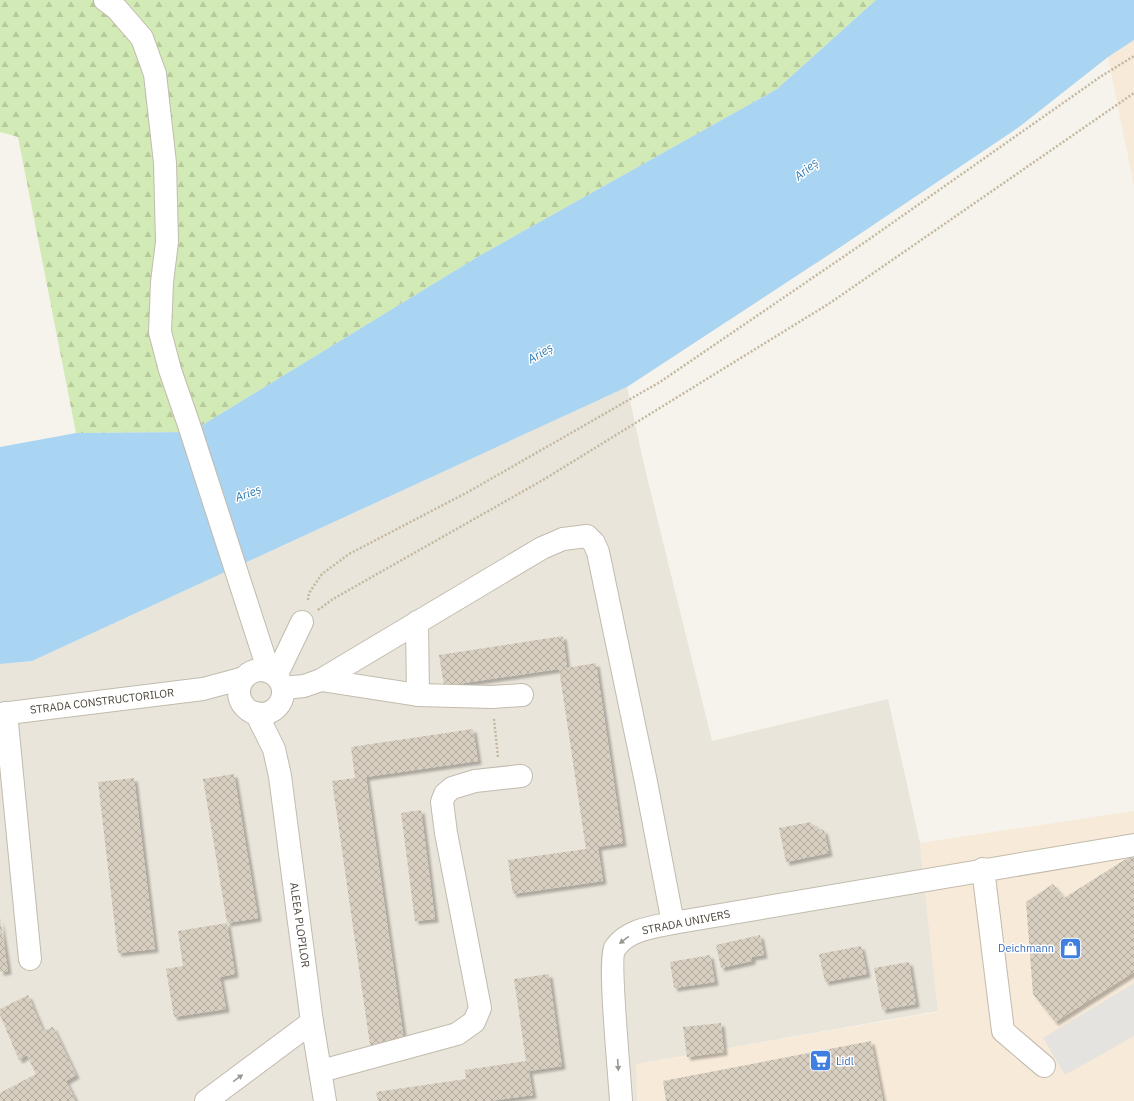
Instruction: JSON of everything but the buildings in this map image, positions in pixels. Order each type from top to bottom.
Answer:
[{"type":"street","points":[[105,0],[116,9],[142,38],[155,74],[166,163],[167,242],[162,282],[160,332],[170,370],[252,616],[277,684],[277,708],[263,714],[250,709]]},
{"type":"street","points":[[321,680],[542,548],[563,538],[587,536],[594,543],[598,552],[674,923]]},
{"type":"street","points":[[277,684],[302,622]]},
{"type":"street","points":[[417,622],[418,695]]},
{"type":"street","name":"STRADA CONSTRUCTORILOR","points":[[3,713],[203,689],[244,678],[256,670],[263,670],[277,684],[304,686],[321,680]]},
{"type":"street","name":"ALEEA PLOPILOR","points":[[244,678],[240,684],[240,698],[250,709],[274,749]]},
{"type":"street","points":[[321,680],[418,695],[492,697],[522,695]]},
{"type":"street","name":"ALEEA PLOPILOR","points":[[277,684],[274,749],[281,783],[312,1022],[325,1101]]},
{"type":"street","name":"STRADA CONSTRUCTORILOR","points":[[203,689],[250,709]]},
{"type":"street","points":[[3,713],[30,959]]},
{"type":"street","points":[[321,1071],[457,1034],[474,1022],[480,1008],[446,833],[442,802],[445,794],[452,788],[476,781],[510,777]]},
{"type":"street","name":"STRADA UNIVERS","points":[[621,1101],[614,995],[614,949],[622,940],[638,931],[674,923],[890,887],[983,869],[1134,845]]},
{"type":"street","points":[[983,869],[1004,1031],[1044,1066]]},
{"type":"street","points":[[206,1101],[312,1022]]},
{"type":"path","points":[[302,622],[309,593],[322,574],[349,554],[468,492],[660,382],[868,240],[1100,77],[1134,56]]},
{"type":"path","points":[[302,622],[333,599],[543,480],[830,303],[1134,93]]},
{"type":"path","points":[[492,697],[510,777]]},
{"type":"shaded area","points":[[1134,40],[1134,186],[1108,57]]},
{"type":"shaded area","points":[[627,387],[646,473],[712,741],[888,699],[920,843],[938,1011],[637,1064],[637,1101],[0,1101],[0,664],[32,661]]},
{"type":"shaded area","points":[[1134,811],[1134,1101],[637,1101],[636,1064],[938,1012],[920,843]]},
{"type":"shaded area","points":[[1134,983],[1134,1036],[1065,1075],[1043,1038]]},
{"type":"green space","points":[[0,0],[876,0],[777,89],[479,256],[191,432],[76,433],[18,137],[0,132]]},
{"type":"water","name":"Arieș","points":[[876,0],[1134,0],[1134,40],[1108,57],[1019,127],[833,252],[627,387],[32,661],[0,664],[0,447],[76,433],[191,432],[479,256],[777,89]]},
{"type":"place","name":"Deichmann","points":[[1070,948]]},
{"type":"place","name":"Lidl","points":[[821,1061]]}]
